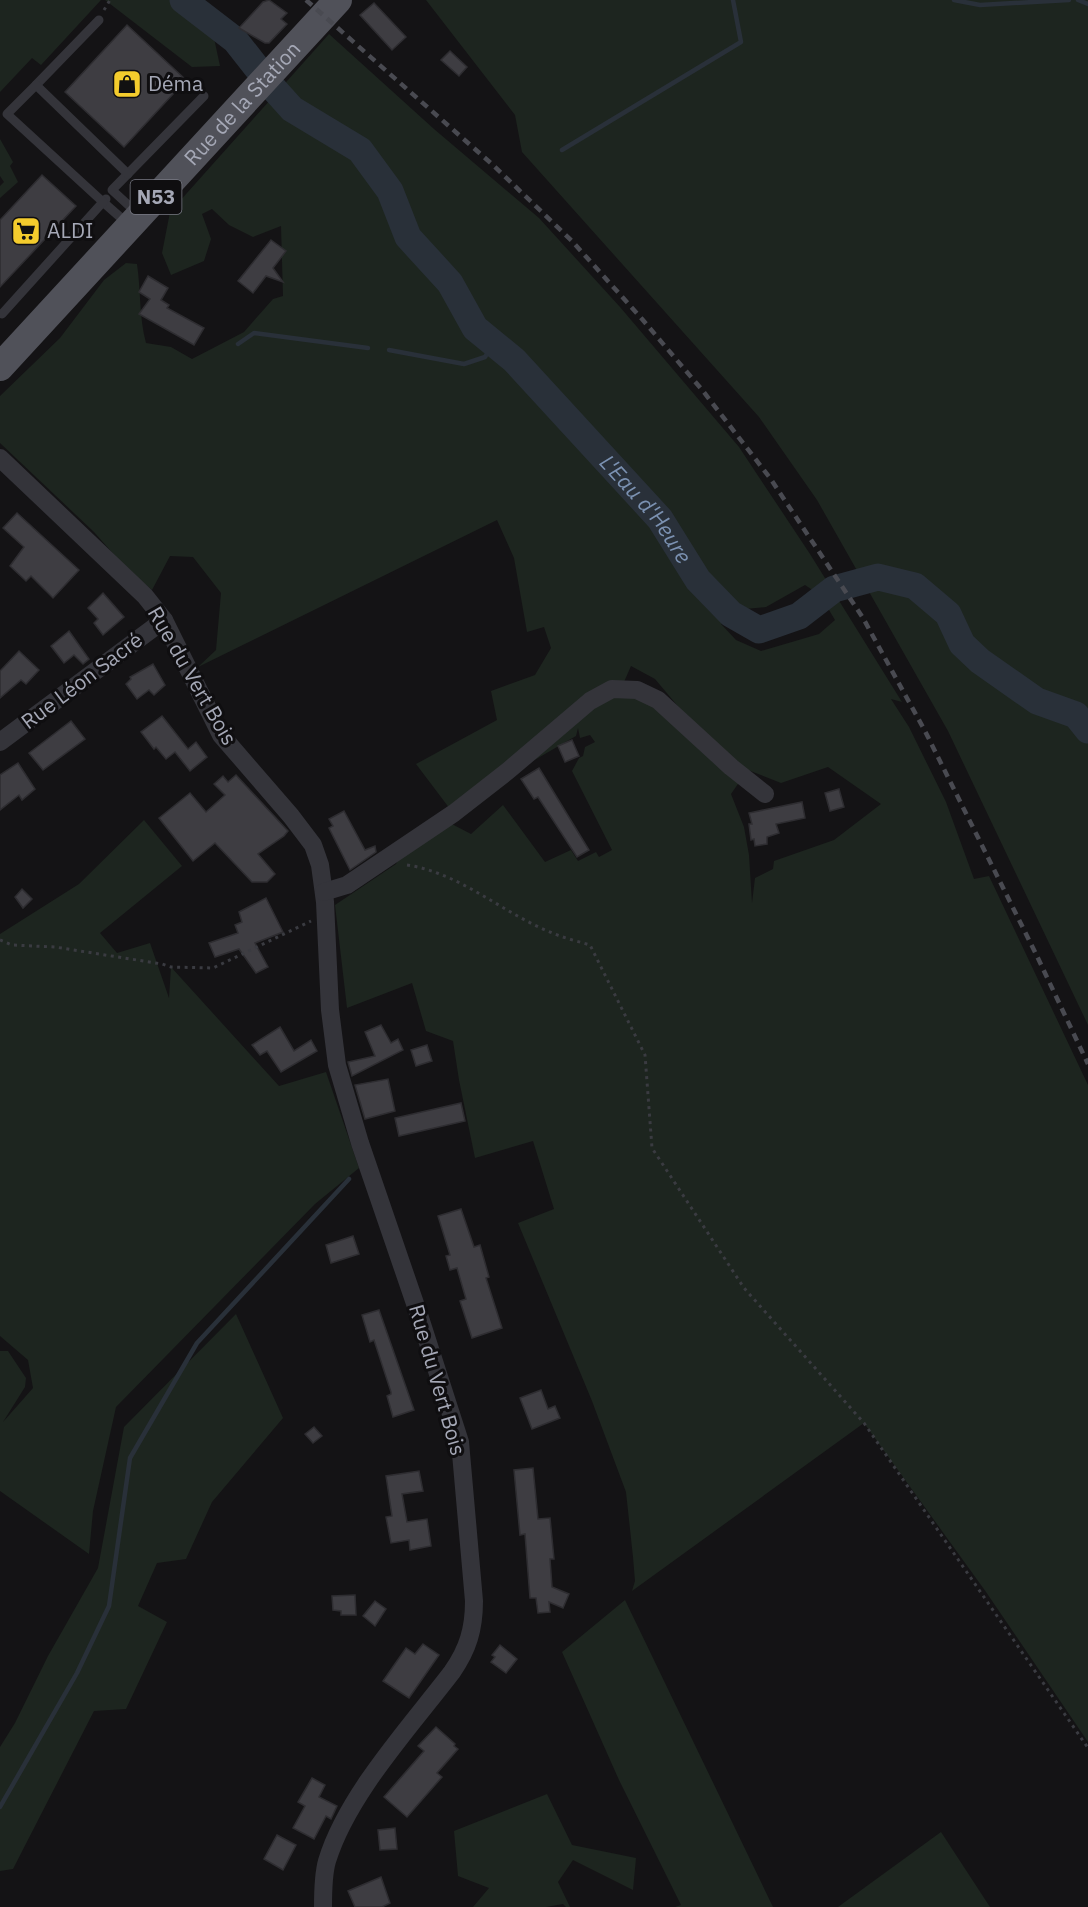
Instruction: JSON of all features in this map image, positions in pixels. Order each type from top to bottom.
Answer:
[{"type":"main road","name":"Rue de la Station","points":[[0,366],[339,0]]},
{"type":"street","name":"Rue du Vert Bois","points":[[0,458],[145,596],[164,620],[221,735],[313,845],[320,865],[324,892],[330,1010],[337,1065],[360,1143],[460,1442],[474,1610],[471,1639],[462,1658],[353,1803],[326,1863],[323,1907]]},
{"type":"street","name":"Rue Léon Sacré","points":[[0,742],[164,620]]},
{"type":"street","points":[[324,892],[346,885],[390,858],[454,813],[590,701],[612,689],[637,690],[658,700],[731,767],[765,794]]},
{"type":"lane","points":[[99,20],[7,114],[104,202],[135,221]]},
{"type":"lane","points":[[36,85],[128,174]]},
{"type":"lane","points":[[2,314],[104,202],[112,190],[204,96]]},
{"type":"lane","points":[[112,190],[135,221]]},
{"type":"path","points":[[390,858],[396,864],[427,868],[484,896],[548,932],[590,945],[645,1055],[652,1148],[744,1288],[864,1423],[1088,1748]]},
{"type":"path","points":[[0,940],[12,945],[55,947],[171,967],[213,968],[299,928],[325,913]]},
{"type":"shaded area","points":[[0,0],[101,0],[41,65],[32,58],[0,92]]},
{"type":"shaded area","points":[[105,0],[181,0],[214,38],[220,66],[192,67]]},
{"type":"shaded area","points":[[426,0],[1088,0],[1088,1025],[948,731],[817,500],[759,417],[522,152],[515,115]]},
{"type":"shaded area","points":[[329,34],[434,129],[539,218],[620,307],[739,447],[810,554],[902,702],[891,699],[909,727],[946,802],[974,879],[989,876],[1088,1085],[1088,1742],[986,1592],[864,1423],[632,1591],[635,1581],[626,1492],[592,1401],[518,1223],[554,1209],[533,1141],[475,1158],[453,1041],[426,1031],[412,983],[347,1008],[335,905],[396,864],[400,856],[446,821],[471,834],[503,805],[545,862],[571,850],[578,861],[596,852],[599,857],[612,850],[572,771],[579,758],[583,756],[585,747],[595,742],[590,735],[580,738],[578,728],[576,736],[450,809],[416,764],[497,720],[491,691],[535,675],[551,648],[544,627],[527,632],[514,558],[497,520],[198,667],[216,650],[221,593],[193,557],[170,556],[152,590],[125,567],[94,532],[0,443],[0,396],[60,338],[104,280],[126,263],[137,264],[146,343],[171,347],[192,359],[244,332],[273,299],[283,296],[281,226],[253,237],[229,225],[212,209],[202,214],[211,239],[204,261],[171,275],[162,253],[170,212]],"holes":[[[805,585],[820,595],[835,620],[819,634],[761,651],[736,640],[721,624],[734,610],[766,607]],[[631,666],[655,679],[687,717],[743,768],[781,783],[828,767],[881,804],[834,840],[774,861],[773,869],[755,878],[752,903],[749,855],[744,827],[731,794],[740,781],[624,682]]]},
{"type":"shaded area","points":[[0,139],[13,162],[10,166],[18,182],[0,198],[0,186],[4,182],[0,176]]},
{"type":"shaded area","points":[[144,820],[182,866],[100,933],[117,953],[150,943],[169,998],[171,967],[279,1086],[326,1072],[359,1168],[315,1204],[116,1407],[93,1511],[89,1554],[0,1491],[0,1351],[8,1351],[26,1378],[25,1387],[3,1422],[33,1388],[28,1360],[0,1336],[0,934],[79,884]]},
{"type":"shaded area","points":[[236,1314],[283,1418],[212,1502],[186,1559],[157,1563],[138,1606],[167,1622],[126,1709],[94,1711],[13,1869],[0,1871],[0,1747],[98,1568],[124,1427]]},
{"type":"shaded area","points":[[625,1600],[773,1907],[675,1907],[681,1905],[619,1780],[562,1652]]},
{"type":"shaded area","points":[[547,1794],[572,1845],[636,1858],[633,1890],[573,1860],[558,1882],[570,1907],[563,1904],[546,1907],[473,1907],[489,1888],[458,1876],[454,1831]]},
{"type":"shaded area","points":[[941,1832],[990,1907],[838,1907]]},
{"type":"building","points":[[269,0],[287,13],[281,19],[287,24],[269,43],[265,43],[239,28],[263,2]]},
{"type":"building","points":[[374,3],[406,37],[392,50],[360,15]]},
{"type":"building","name":"Déma","points":[[127,25],[186,80],[124,147],[65,92]]},
{"type":"building","points":[[450,51],[467,67],[459,76],[441,60]]},
{"type":"building","name":"ALDI","points":[[42,175],[76,206],[0,287],[0,220]]},
{"type":"building","points":[[271,240],[286,251],[273,268],[283,282],[266,276],[253,293],[238,281]]},
{"type":"building","points":[[148,276],[168,288],[161,300],[169,305],[167,308],[204,328],[194,345],[139,314],[150,299],[139,292]]},
{"type":"building","points":[[17,513],[79,570],[53,598],[31,576],[26,581],[10,566],[24,547],[3,528]]},
{"type":"building","points":[[103,593],[124,617],[103,635],[94,623],[98,619],[88,608]]},
{"type":"building","points":[[69,631],[89,659],[83,664],[74,655],[64,663],[51,646]]},
{"type":"building","points":[[19,651],[39,670],[26,684],[21,680],[0,698],[0,671]]},
{"type":"building","points":[[153,664],[165,685],[154,695],[149,690],[137,699],[126,684],[131,679],[130,677]]},
{"type":"building","points":[[162,716],[188,749],[196,742],[207,757],[190,771],[175,752],[166,759],[156,747],[154,749],[141,732]]},
{"type":"building","points":[[71,721],[85,739],[43,770],[29,753]]},
{"type":"building","points":[[572,740],[579,756],[565,762],[558,746]]},
{"type":"building","points":[[18,763],[35,789],[22,800],[19,795],[0,810],[0,775]]},
{"type":"building","points":[[539,768],[589,850],[577,857],[538,797],[534,799],[521,779]]},
{"type":"building","points":[[236,775],[288,831],[258,854],[275,874],[267,882],[252,882],[215,843],[193,861],[159,818],[190,793],[206,812],[225,795],[214,784],[223,776],[228,782]]},
{"type":"building","points":[[839,789],[844,807],[830,811],[825,793]]},
{"type":"building","points":[[802,802],[805,818],[776,824],[779,833],[767,837],[767,844],[755,846],[754,839],[751,840],[749,824],[752,824],[749,813]]},
{"type":"building","points":[[344,811],[365,850],[375,846],[376,852],[350,870],[329,828],[333,826],[329,819]]},
{"type":"building","points":[[22,889],[32,899],[23,908],[15,897]]},
{"type":"building","points":[[266,898],[283,932],[255,943],[268,967],[256,973],[239,949],[215,957],[209,943],[238,933],[235,925],[242,922],[239,912]]},
{"type":"building","points":[[381,1025],[391,1043],[398,1039],[403,1050],[352,1076],[348,1062],[375,1056],[365,1032]]},
{"type":"building","points":[[280,1027],[294,1051],[311,1040],[317,1051],[281,1072],[267,1051],[260,1055],[252,1045]]},
{"type":"building","points":[[427,1045],[432,1061],[416,1066],[411,1050]]},
{"type":"building","points":[[388,1079],[395,1111],[365,1119],[355,1085]]},
{"type":"building","points":[[461,1103],[465,1121],[399,1136],[395,1118]]},
{"type":"building","points":[[461,1209],[474,1247],[480,1245],[489,1277],[486,1278],[502,1328],[472,1338],[460,1301],[466,1299],[457,1268],[450,1270],[446,1256],[450,1255],[438,1216]]},
{"type":"building","points":[[353,1236],[359,1254],[331,1263],[326,1245]]},
{"type":"building","points":[[379,1310],[414,1410],[393,1417],[387,1396],[391,1392],[374,1340],[370,1342],[362,1315]]},
{"type":"building","points":[[541,1390],[548,1409],[555,1406],[560,1418],[532,1429],[520,1398]]},
{"type":"building","points":[[314,1427],[322,1436],[313,1443],[305,1434]]},
{"type":"building","points":[[533,1468],[538,1519],[550,1518],[554,1559],[550,1559],[552,1587],[569,1594],[563,1608],[549,1602],[550,1612],[538,1613],[536,1598],[530,1598],[525,1534],[520,1535],[514,1470]]},
{"type":"building","points":[[419,1471],[423,1491],[402,1494],[407,1522],[427,1519],[431,1546],[410,1550],[409,1540],[391,1543],[386,1517],[392,1516],[386,1476]]},
{"type":"building","points":[[355,1595],[356,1615],[341,1615],[341,1611],[333,1610],[332,1596]]},
{"type":"building","points":[[375,1601],[386,1609],[375,1626],[363,1616]]},
{"type":"building","points":[[423,1644],[439,1655],[409,1698],[383,1681],[406,1648],[415,1654]]},
{"type":"building","points":[[500,1645],[517,1659],[506,1673],[491,1662],[495,1657],[492,1655]]},
{"type":"building","points":[[436,1727],[458,1749],[437,1773],[442,1777],[407,1817],[384,1797],[424,1751],[418,1746]]},
{"type":"building","points":[[312,1778],[325,1785],[319,1797],[337,1806],[331,1819],[326,1816],[314,1839],[293,1828],[305,1806],[298,1802]]},
{"type":"building","points":[[395,1828],[397,1849],[380,1850],[378,1830]]},
{"type":"building","points":[[277,1835],[296,1845],[283,1870],[264,1859]]},
{"type":"building","points":[[381,1877],[390,1903],[382,1907],[355,1907],[348,1891]]},
{"type":"waterway","name":"L'Eau d'Heure","points":[[183,0],[235,40],[257,68]]},
{"type":"waterway","points":[[562,150],[741,42],[733,0]]},
{"type":"waterway","points":[[954,0],[980,5],[1069,0]]},
{"type":"waterway","points":[[1078,0],[1088,4]]},
{"type":"waterway","name":"L'Eau d'Heure","points":[[274,89],[292,109],[360,150],[390,191],[408,237],[450,283],[475,328],[514,360],[660,519],[698,580],[731,614],[759,630],[799,616],[834,589],[878,577],[915,586],[948,614],[962,644],[980,661],[1037,701],[1076,715],[1088,730]]},
{"type":"waterway","points":[[238,344],[254,333],[368,348]]},
{"type":"waterway","points":[[389,350],[464,364],[485,357],[494,343]]},
{"type":"waterway","points":[[0,1807],[77,1673],[109,1606],[130,1458],[197,1343],[349,1179]]},
{"type":"railway","points":[[306,0],[493,165],[572,241],[703,391],[770,478],[863,618],[925,731],[1088,1064]]},
{"type":"place","name":"Déma","points":[[127,84]]},
{"type":"place","name":"ALDI","points":[[26,231]]}]
